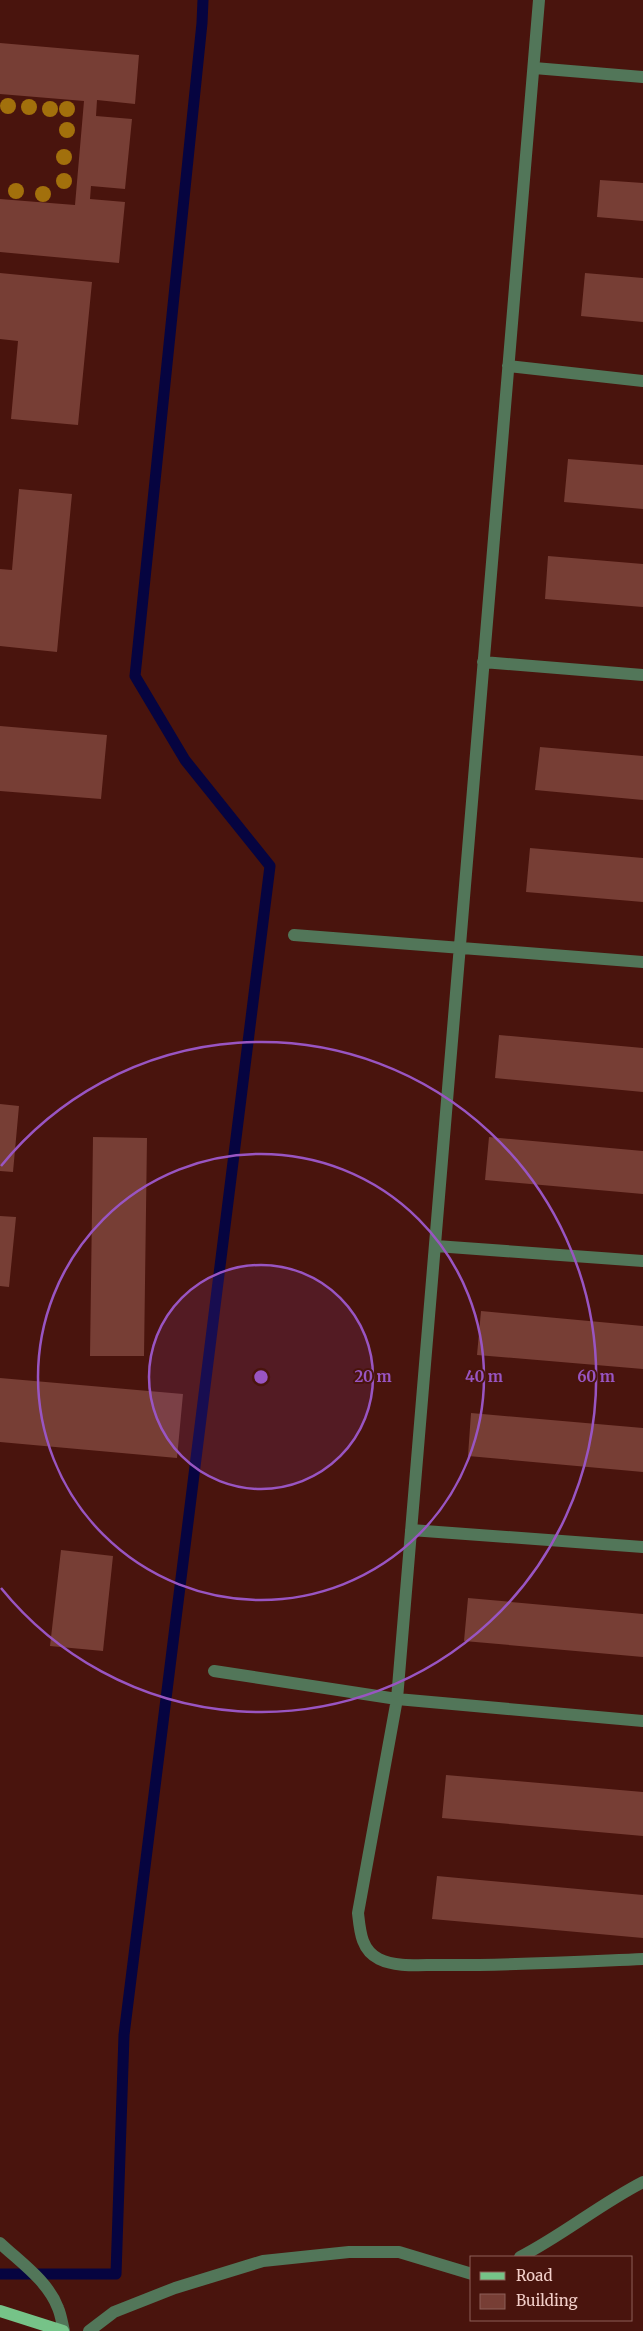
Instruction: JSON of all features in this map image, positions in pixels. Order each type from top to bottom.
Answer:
[{"type":"main road","points":[[5,2312],[64,2331]]},
{"type":"street","points":[[540,0],[458,948],[436,1246],[397,1699],[360,1895],[360,1929],[362,1941],[369,1951],[379,1959],[405,1964],[466,1966],[643,1959]]},
{"type":"street","points":[[534,68],[643,77]]},
{"type":"street","points":[[508,366],[643,381]]},
{"type":"street","points":[[483,662],[643,675]]},
{"type":"street","points":[[294,935],[643,962]]},
{"type":"street","points":[[436,1246],[643,1261]]},
{"type":"street","points":[[412,1530],[643,1546]]},
{"type":"street","points":[[214,1671],[397,1699],[643,1721]]},
{"type":"street","points":[[522,2256],[544,2245],[615,2196],[643,2182]]},
{"type":"street","points":[[0,2243],[38,2279],[58,2307],[64,2331]]},
{"type":"street","points":[[89,2331],[114,2312],[175,2288],[264,2261],[349,2252],[399,2252],[470,2273]]},
{"type":"building","points":[[0,43],[139,55],[135,104],[97,100],[96,116],[132,119],[125,189],[91,186],[90,199],[125,202],[119,263],[0,252],[0,199],[75,205],[84,101],[0,94]]},
{"type":"building","points":[[600,180],[643,183],[643,221],[597,217]]},
{"type":"building","points":[[0,273],[92,282],[78,425],[11,419],[18,341],[0,339]]},
{"type":"building","points":[[585,273],[643,278],[643,322],[581,316]]},
{"type":"building","points":[[568,459],[643,465],[643,509],[564,502]]},
{"type":"building","points":[[19,489],[72,494],[57,652],[0,646],[0,569],[12,570]]},
{"type":"building","points":[[548,556],[643,564],[643,607],[545,599]]},
{"type":"building","points":[[0,726],[107,735],[101,799],[0,791]]},
{"type":"building","points":[[540,747],[643,756],[643,800],[535,790]]},
{"type":"building","points":[[530,848],[643,858],[643,902],[526,892]]},
{"type":"building","points":[[499,1035],[643,1048],[643,1092],[495,1078]]},
{"type":"building","points":[[0,1104],[19,1106],[13,1172],[0,1171]]},
{"type":"building","points":[[93,1137],[147,1138],[144,1356],[90,1356]]},
{"type":"building","points":[[489,1137],[643,1151],[643,1194],[485,1180]]},
{"type":"building","points":[[0,1216],[16,1217],[9,1287],[0,1286]]},
{"type":"building","points":[[481,1311],[643,1326],[643,1369],[477,1355]]},
{"type":"building","points":[[0,1378],[183,1394],[177,1458],[0,1442]]},
{"type":"building","points":[[471,1413],[643,1428],[643,1472],[468,1456]]},
{"type":"building","points":[[61,1550],[113,1556],[103,1651],[50,1646]]},
{"type":"building","points":[[468,1598],[643,1614],[643,1657],[464,1641]]},
{"type":"building","points":[[446,1775],[643,1792],[643,1836],[442,1818]]},
{"type":"building","points":[[437,1876],[643,1895],[643,1938],[432,1919]]},
{"type":"waterway","points":[[0,2274],[116,2274],[124,2035],[270,866],[185,760],[135,676],[203,0]]}]
